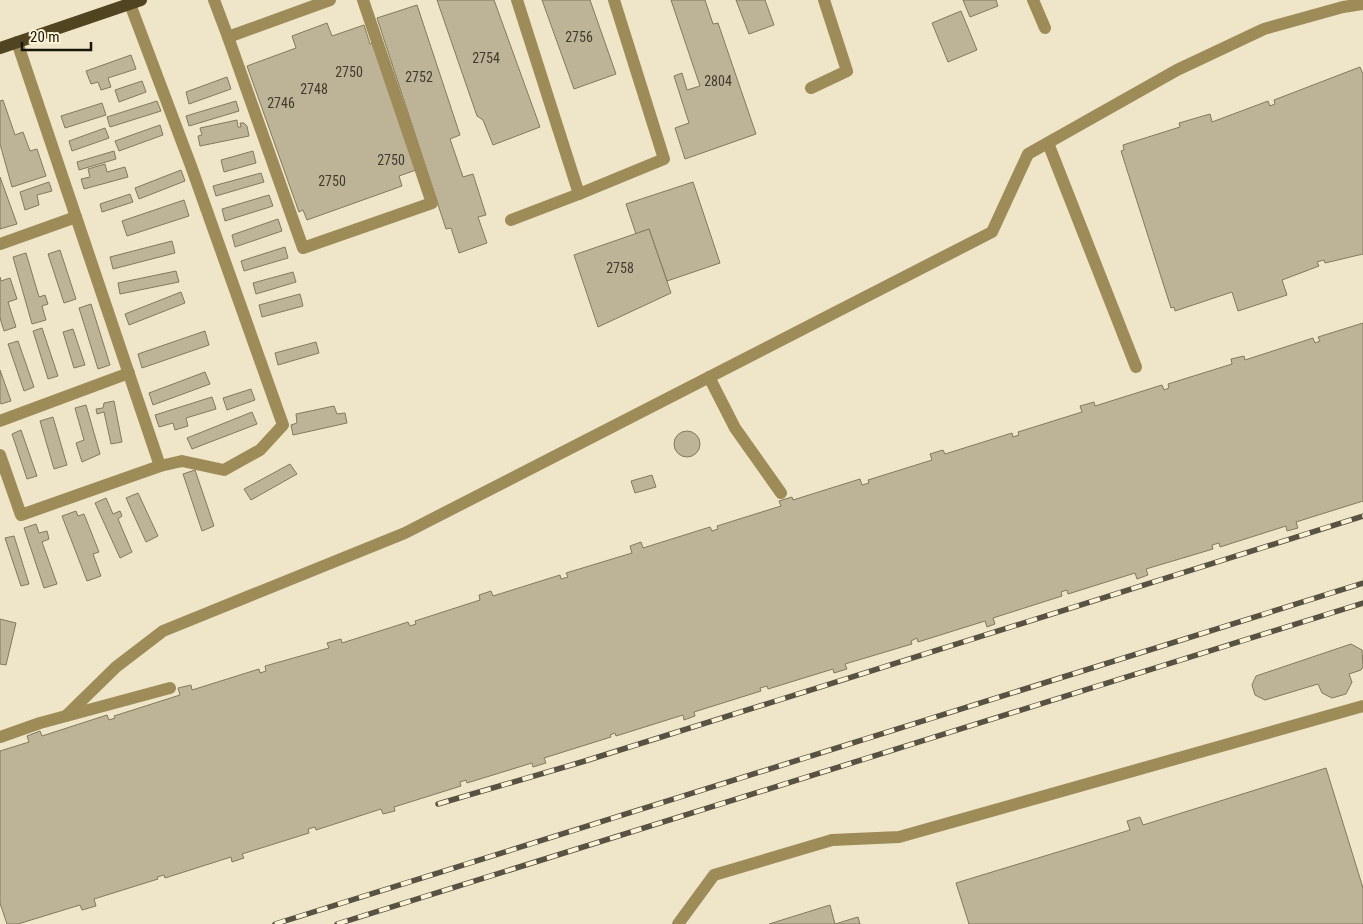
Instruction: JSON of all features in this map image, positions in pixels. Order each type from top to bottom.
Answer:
[{"type":"main road","points":[[0,48],[135,2]]},
{"type":"lane","points":[[214,0],[303,248],[432,204],[363,0]]},
{"type":"lane","points":[[228,37],[330,0]]},
{"type":"lane","points":[[517,0],[579,194]]},
{"type":"lane","points":[[510,220],[664,159],[614,0]]},
{"type":"lane","points":[[811,88],[847,72],[824,0]]},
{"type":"lane","points":[[1033,0],[1045,28]]},
{"type":"lane","points":[[0,455],[21,515],[160,466],[182,461],[224,470],[260,450],[283,426],[135,2]]},
{"type":"lane","points":[[66,716],[116,667],[163,631],[405,532],[992,232],[1028,154],[1177,70],[1264,29],[1343,7],[1363,4]]},
{"type":"lane","points":[[17,42],[160,466]]},
{"type":"lane","points":[[1048,143],[1136,368]]},
{"type":"lane","points":[[0,244],[76,217]]},
{"type":"lane","points":[[0,421],[129,373]]},
{"type":"lane","points":[[709,376],[735,428],[781,493]]},
{"type":"lane","points":[[0,738],[66,716],[170,688]]},
{"type":"lane","points":[[678,924],[714,874],[832,840],[899,837],[1363,706]]},
{"type":"building","points":[[437,0],[494,0],[540,127],[493,145],[483,120],[477,116]]},
{"type":"building","points":[[542,0],[590,0],[616,74],[574,89]]},
{"type":"building","points":[[671,0],[705,0],[713,24],[718,23],[756,134],[685,159],[675,128],[689,123],[674,76],[682,73],[687,90],[700,86]]},
{"type":"building","points":[[736,0],[765,0],[774,25],[749,34]]},
{"type":"building","points":[[963,0],[996,0],[998,6],[970,17]]},
{"type":"building","points":[[417,5],[460,135],[450,139],[463,177],[473,174],[486,215],[478,217],[487,243],[459,253],[451,228],[446,229],[377,18]]},
{"type":"building","points":[[961,11],[977,50],[948,62],[932,23]]},
{"type":"building","points":[[327,23],[332,36],[364,25],[370,44],[375,42],[416,170],[399,176],[402,186],[307,220],[303,210],[299,212],[247,66],[296,48],[292,36]]},
{"type":"building","points":[[131,55],[136,69],[108,78],[111,87],[101,90],[98,82],[91,84],[86,71]]},
{"type":"building","points":[[1360,67],[1363,74],[1363,254],[1325,263],[1324,260],[1317,262],[1319,266],[1282,280],[1287,295],[1238,311],[1232,292],[1175,311],[1174,307],[1171,308],[1121,151],[1124,150],[1123,145],[1180,127],[1179,123],[1210,114],[1212,122],[1268,101],[1270,106],[1275,104],[1274,100]]},
{"type":"building","points":[[227,77],[231,89],[189,104],[186,92]]},
{"type":"building","points":[[142,81],[146,92],[119,102],[115,90]]},
{"type":"building","points":[[3,100],[15,135],[23,132],[30,151],[37,149],[46,176],[12,187],[0,144],[0,101]]},
{"type":"building","points":[[157,101],[161,111],[110,127],[107,117]]},
{"type":"building","points":[[236,101],[239,111],[189,126],[186,116]]},
{"type":"building","points":[[102,103],[106,115],[65,128],[61,116]]},
{"type":"building","points":[[237,120],[238,127],[241,127],[240,123],[244,123],[247,126],[249,136],[200,146],[198,136],[202,135],[200,128]]},
{"type":"building","points":[[160,125],[163,135],[119,151],[115,141]]},
{"type":"building","points":[[105,128],[109,138],[72,151],[69,141]]},
{"type":"building","points":[[114,151],[116,159],[79,170],[77,162]]},
{"type":"building","points":[[253,151],[256,163],[224,172],[221,160]]},
{"type":"building","points":[[105,164],[107,172],[125,167],[128,177],[84,189],[81,179],[90,177],[88,169]]},
{"type":"building","points":[[181,170],[185,181],[139,199],[135,188]]},
{"type":"building","points":[[261,173],[264,182],[216,196],[213,186]]},
{"type":"building","points":[[0,177],[17,224],[0,229]]},
{"type":"building","points":[[49,182],[52,191],[37,195],[39,205],[25,210],[20,192]]},
{"type":"building","points":[[693,182],[720,263],[667,281],[649,229],[636,234],[626,204]]},
{"type":"building","points":[[130,194],[133,202],[102,212],[100,204]]},
{"type":"building","points":[[269,195],[273,206],[225,221],[222,209]]},
{"type":"building","points":[[184,200],[189,216],[127,236],[122,221]]},
{"type":"building","points":[[278,219],[282,231],[235,247],[232,235]]},
{"type":"building","points":[[649,229],[671,293],[598,327],[574,255]]},
{"type":"building","points":[[172,241],[175,253],[113,269],[110,257]]},
{"type":"building","points":[[285,247],[288,258],[244,271],[241,261]]},
{"type":"building","points":[[60,250],[76,299],[64,303],[48,254]]},
{"type":"building","points":[[26,253],[39,297],[45,295],[48,304],[42,306],[46,320],[32,324],[13,257]]},
{"type":"building","points":[[176,271],[179,282],[120,294],[118,283]]},
{"type":"building","points":[[293,272],[296,282],[256,294],[253,283]]},
{"type":"building","points":[[0,277],[1,281],[10,278],[17,299],[8,302],[16,327],[4,331],[0,318]]},
{"type":"building","points":[[181,292],[185,303],[129,325],[125,314]]},
{"type":"building","points":[[300,294],[303,306],[262,317],[259,305]]},
{"type":"building","points":[[91,304],[110,365],[98,369],[79,308]]},
{"type":"building","points":[[1363,323],[1363,501],[1296,522],[1298,528],[1287,531],[1286,526],[1220,547],[1219,543],[1212,545],[1213,549],[1146,569],[1148,575],[1137,579],[1135,573],[1068,594],[1067,590],[1061,592],[1062,596],[993,618],[995,624],[987,627],[985,621],[918,642],[917,638],[911,641],[912,644],[845,664],[847,669],[834,673],[833,669],[768,689],[767,686],[760,688],[761,691],[694,712],[695,716],[684,720],[683,715],[616,736],[615,733],[610,735],[611,737],[544,758],[546,763],[533,767],[532,763],[467,783],[466,780],[460,782],[461,786],[394,807],[395,811],[383,814],[381,809],[316,830],[315,827],[308,829],[309,833],[242,854],[244,858],[232,862],[231,857],[165,878],[164,875],[157,877],[158,879],[94,899],[96,906],[82,910],[80,905],[18,924],[7,924],[0,903],[0,751],[29,742],[27,736],[40,731],[42,736],[107,715],[109,720],[115,718],[114,716],[180,695],[178,688],[191,685],[192,690],[259,669],[260,673],[266,671],[265,666],[329,648],[327,643],[341,639],[342,643],[408,622],[410,626],[416,624],[415,621],[480,600],[479,595],[491,591],[493,596],[560,575],[561,579],[568,577],[566,573],[632,553],[630,546],[641,542],[643,548],[710,527],[712,531],[718,529],[717,526],[781,506],[779,501],[792,497],[793,500],[860,479],[862,485],[869,483],[868,480],[932,460],[930,454],[943,450],[945,454],[1012,433],[1013,437],[1019,435],[1018,432],[1082,412],[1080,406],[1094,402],[1095,406],[1162,385],[1164,390],[1169,388],[1168,384],[1232,364],[1231,359],[1244,356],[1245,360],[1313,338],[1315,343],[1320,341],[1318,337]]},
{"type":"building","points":[[42,328],[58,376],[48,379],[33,331]]},
{"type":"building","points":[[73,329],[85,365],[74,368],[63,332]]},
{"type":"building","points":[[205,331],[209,345],[142,368],[138,354]]},
{"type":"building","points":[[18,341],[34,387],[24,391],[8,344]]},
{"type":"building","points":[[316,342],[319,353],[278,365],[275,353]]},
{"type":"building","points":[[0,370],[11,401],[1,404],[0,402]]},
{"type":"building","points":[[205,372],[210,384],[153,405],[149,393]]},
{"type":"building","points":[[251,389],[255,400],[227,410],[223,398]]},
{"type":"building","points":[[212,397],[216,409],[186,418],[188,426],[175,430],[173,423],[159,427],[155,415]]},
{"type":"building","points":[[114,401],[122,442],[111,444],[104,412],[97,414],[96,409],[103,408],[104,403]]},
{"type":"building","points":[[86,405],[100,454],[82,462],[76,443],[84,440],[75,408]]},
{"type":"building","points":[[334,406],[337,414],[345,413],[347,423],[293,435],[291,425],[297,423],[296,414]]},
{"type":"building","points":[[252,412],[257,424],[192,449],[187,438]]},
{"type":"building","points":[[53,417],[67,465],[54,469],[40,421]]},
{"type":"building","points":[[21,430],[37,476],[27,479],[12,434]]},
{"type":"building","points":[[687,431],[696,435],[700,444],[696,453],[687,457],[678,453],[674,444],[678,435]]},
{"type":"building","points":[[290,464],[297,474],[251,500],[244,489]]},
{"type":"building","points":[[195,470],[214,526],[202,531],[183,474]]},
{"type":"building","points":[[652,475],[656,487],[635,493],[631,481]]},
{"type":"building","points":[[138,493],[158,536],[146,542],[126,498]]},
{"type":"building","points":[[106,498],[113,514],[120,511],[122,516],[118,519],[132,552],[120,558],[95,503]]},
{"type":"building","points":[[76,511],[78,516],[84,514],[99,552],[93,554],[101,576],[87,581],[62,516]]},
{"type":"building","points":[[36,524],[39,533],[47,531],[49,539],[42,542],[57,584],[44,588],[24,528]]},
{"type":"building","points":[[14,536],[29,584],[21,586],[5,538]]},
{"type":"building","points":[[0,619],[16,623],[6,665],[0,664]]},
{"type":"building","points":[[1351,644],[1362,650],[1363,667],[1361,670],[1349,674],[1352,682],[1346,694],[1332,698],[1322,693],[1318,684],[1265,700],[1255,695],[1252,685],[1256,676]]},
{"type":"building","points":[[1326,768],[1363,888],[1363,924],[969,924],[956,883],[1130,830],[1127,821],[1140,817],[1143,825]]},
{"type":"building","points":[[830,905],[835,924],[769,924]]},
{"type":"building","points":[[858,917],[860,924],[835,924]]},
{"type":"railway","points":[[438,804],[585,761],[1363,516]]},
{"type":"railway","points":[[275,924],[1363,583]]},
{"type":"railway","points":[[337,924],[1363,603]]}]
